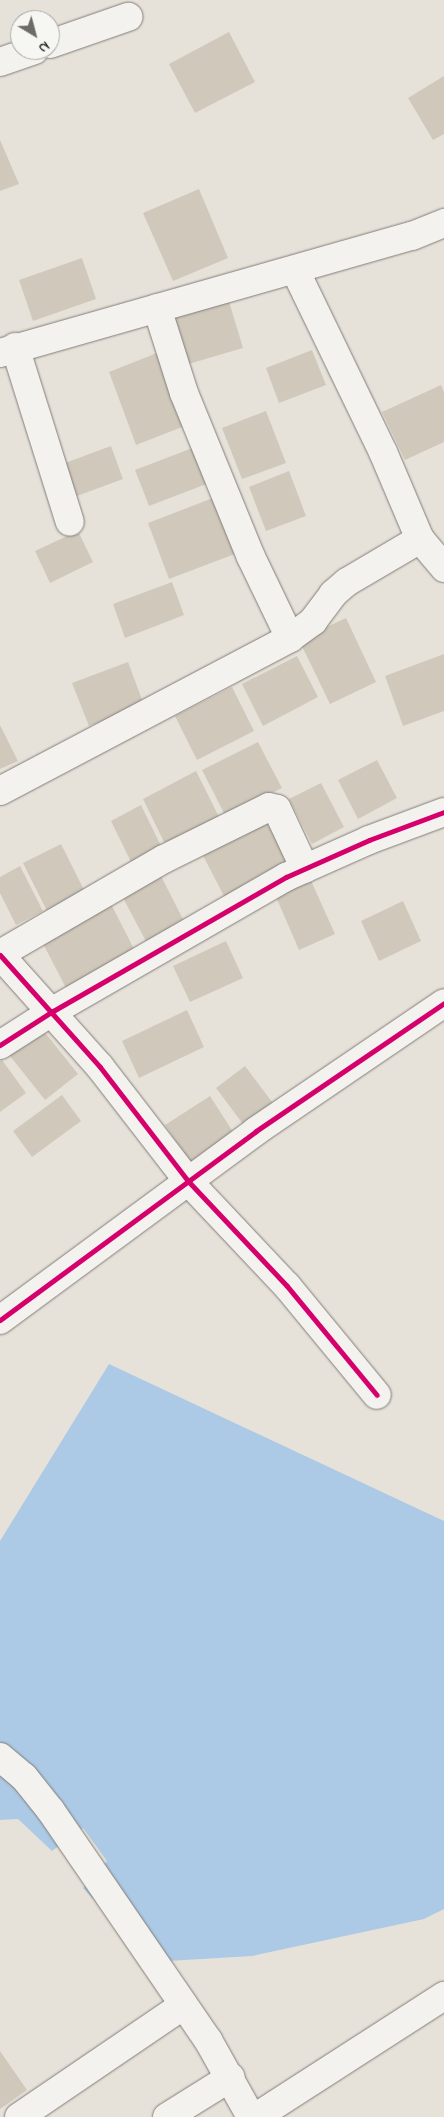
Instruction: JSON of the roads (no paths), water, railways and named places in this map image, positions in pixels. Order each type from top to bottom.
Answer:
[{"type":"street","points":[[60,40],[128,16]]},
{"type":"street","points":[[70,522],[8,350],[412,236],[444,223]]},
{"type":"street","points":[[295,270],[383,452],[420,539],[444,567]]},
{"type":"street","points":[[157,308],[192,411],[251,557],[290,638]]},
{"type":"street","points":[[0,791],[290,638],[313,622],[333,594],[347,582],[420,539]]},
{"type":"street","points":[[305,869],[277,809],[268,807],[164,859],[0,954],[53,1011],[188,1181],[287,1286],[378,1395]]},
{"type":"street","points":[[0,1045],[53,1011],[261,890],[369,840],[444,812]]},
{"type":"street","points":[[0,1320],[188,1181],[444,1003]]},
{"type":"street","points":[[0,1757],[24,1777],[51,1810],[231,2077],[251,2117]]},
{"type":"street","points":[[256,2117],[444,1996]]},
{"type":"street","points":[[19,2117],[184,2005]]},
{"type":"street","points":[[170,2116],[231,2077]]},
{"type":"water","points":[[109,1364],[444,1521],[444,1909],[424,1919],[252,1956],[151,1962],[83,1888],[107,1861],[83,1828],[52,1851],[18,1819],[0,1820],[0,1541]]}]
